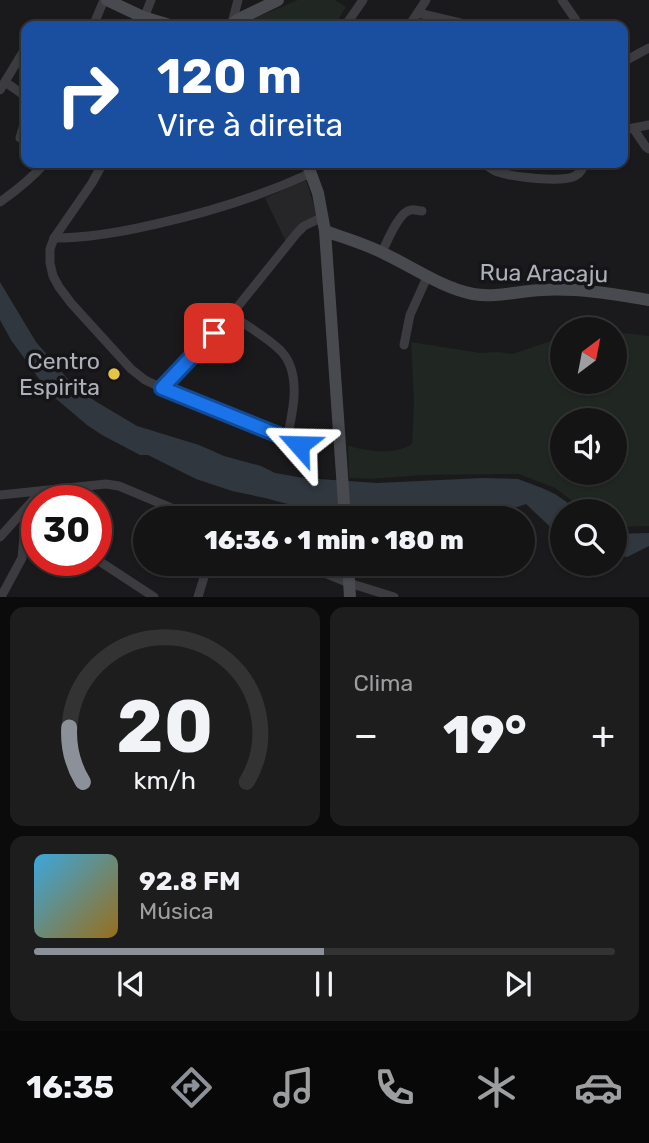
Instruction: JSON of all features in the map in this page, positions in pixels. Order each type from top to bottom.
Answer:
[{"type":"street","points":[[96,21],[106,0],[140,21]]},
{"type":"street","points":[[142,21],[151,0]]},
{"type":"street","points":[[232,21],[238,0]]},
{"type":"street","points":[[239,21],[278,0]]},
{"type":"street","points":[[348,21],[363,0]]},
{"type":"street","points":[[412,21],[426,0]]},
{"type":"street","points":[[562,0],[577,21]]},
{"type":"street","points":[[418,13],[448,21]]},
{"type":"street","points":[[628,59],[649,48]]},
{"type":"street","points":[[21,55],[2,86],[21,93]]},
{"type":"street","points":[[628,129],[649,125]]},
{"type":"street","points":[[628,129],[649,149]]},
{"type":"street","points":[[0,202],[40,168]]},
{"type":"street","points":[[100,168],[54,238],[50,249],[53,276],[59,287],[131,369],[145,380],[299,445]]},
{"type":"street","points":[[54,238],[97,236],[234,204],[264,193],[309,168],[318,194],[325,231],[344,506]]},
{"type":"street","points":[[491,168],[515,176],[563,180],[575,176],[583,168]]},
{"type":"street","points":[[382,252],[395,225],[405,212],[410,209],[422,212]]},
{"type":"street","points":[[162,388],[231,315],[297,233],[304,226],[323,218]]},
{"type":"street","name":"Rua Aracaju","points":[[325,231],[382,252],[453,288],[478,295],[567,289],[649,300]]},
{"type":"street","points":[[404,345],[411,315],[428,275]]},
{"type":"street","points":[[231,315],[280,350],[287,359],[294,387],[294,406],[286,438]]},
{"type":"street","points":[[92,485],[119,486],[166,506]]},
{"type":"street","points":[[0,495],[21,494]]},
{"type":"street","points":[[0,537],[21,513]]},
{"type":"street","points":[[1,597],[21,560]]},
{"type":"street","points":[[112,569],[154,597]]},
{"type":"street","points":[[198,597],[204,576]]},
{"type":"street","points":[[332,576],[394,597]]},
{"type":"street","points":[[349,576],[350,597]]},
{"type":"shaded area","points":[[298,0],[335,0],[346,7],[337,21],[248,21]]},
{"type":"shaded area","points":[[306,180],[318,218],[286,242],[265,198]]},
{"type":"shaded area","points":[[0,282],[36,342],[73,385],[95,401],[137,426],[261,466],[275,473],[304,478],[377,483],[518,479],[562,499],[550,499],[550,527],[535,512],[535,506],[526,504],[295,506],[232,491],[196,479],[148,455],[140,455],[87,425],[45,387],[0,320]]},
{"type":"shaded area","points":[[627,333],[649,336],[649,526],[627,527],[627,499],[570,499],[555,488],[519,474],[349,478],[348,446],[388,451],[412,444],[414,402],[411,342],[480,353],[513,354],[550,341],[550,394],[627,394]]},
{"type":"shaded area","points":[[649,533],[649,546],[627,557],[627,534]]},
{"type":"place","name":"Centro Espirita","points":[[114,374]]},
{"type":"route","points":[[214,333],[162,388],[299,445]]}]
